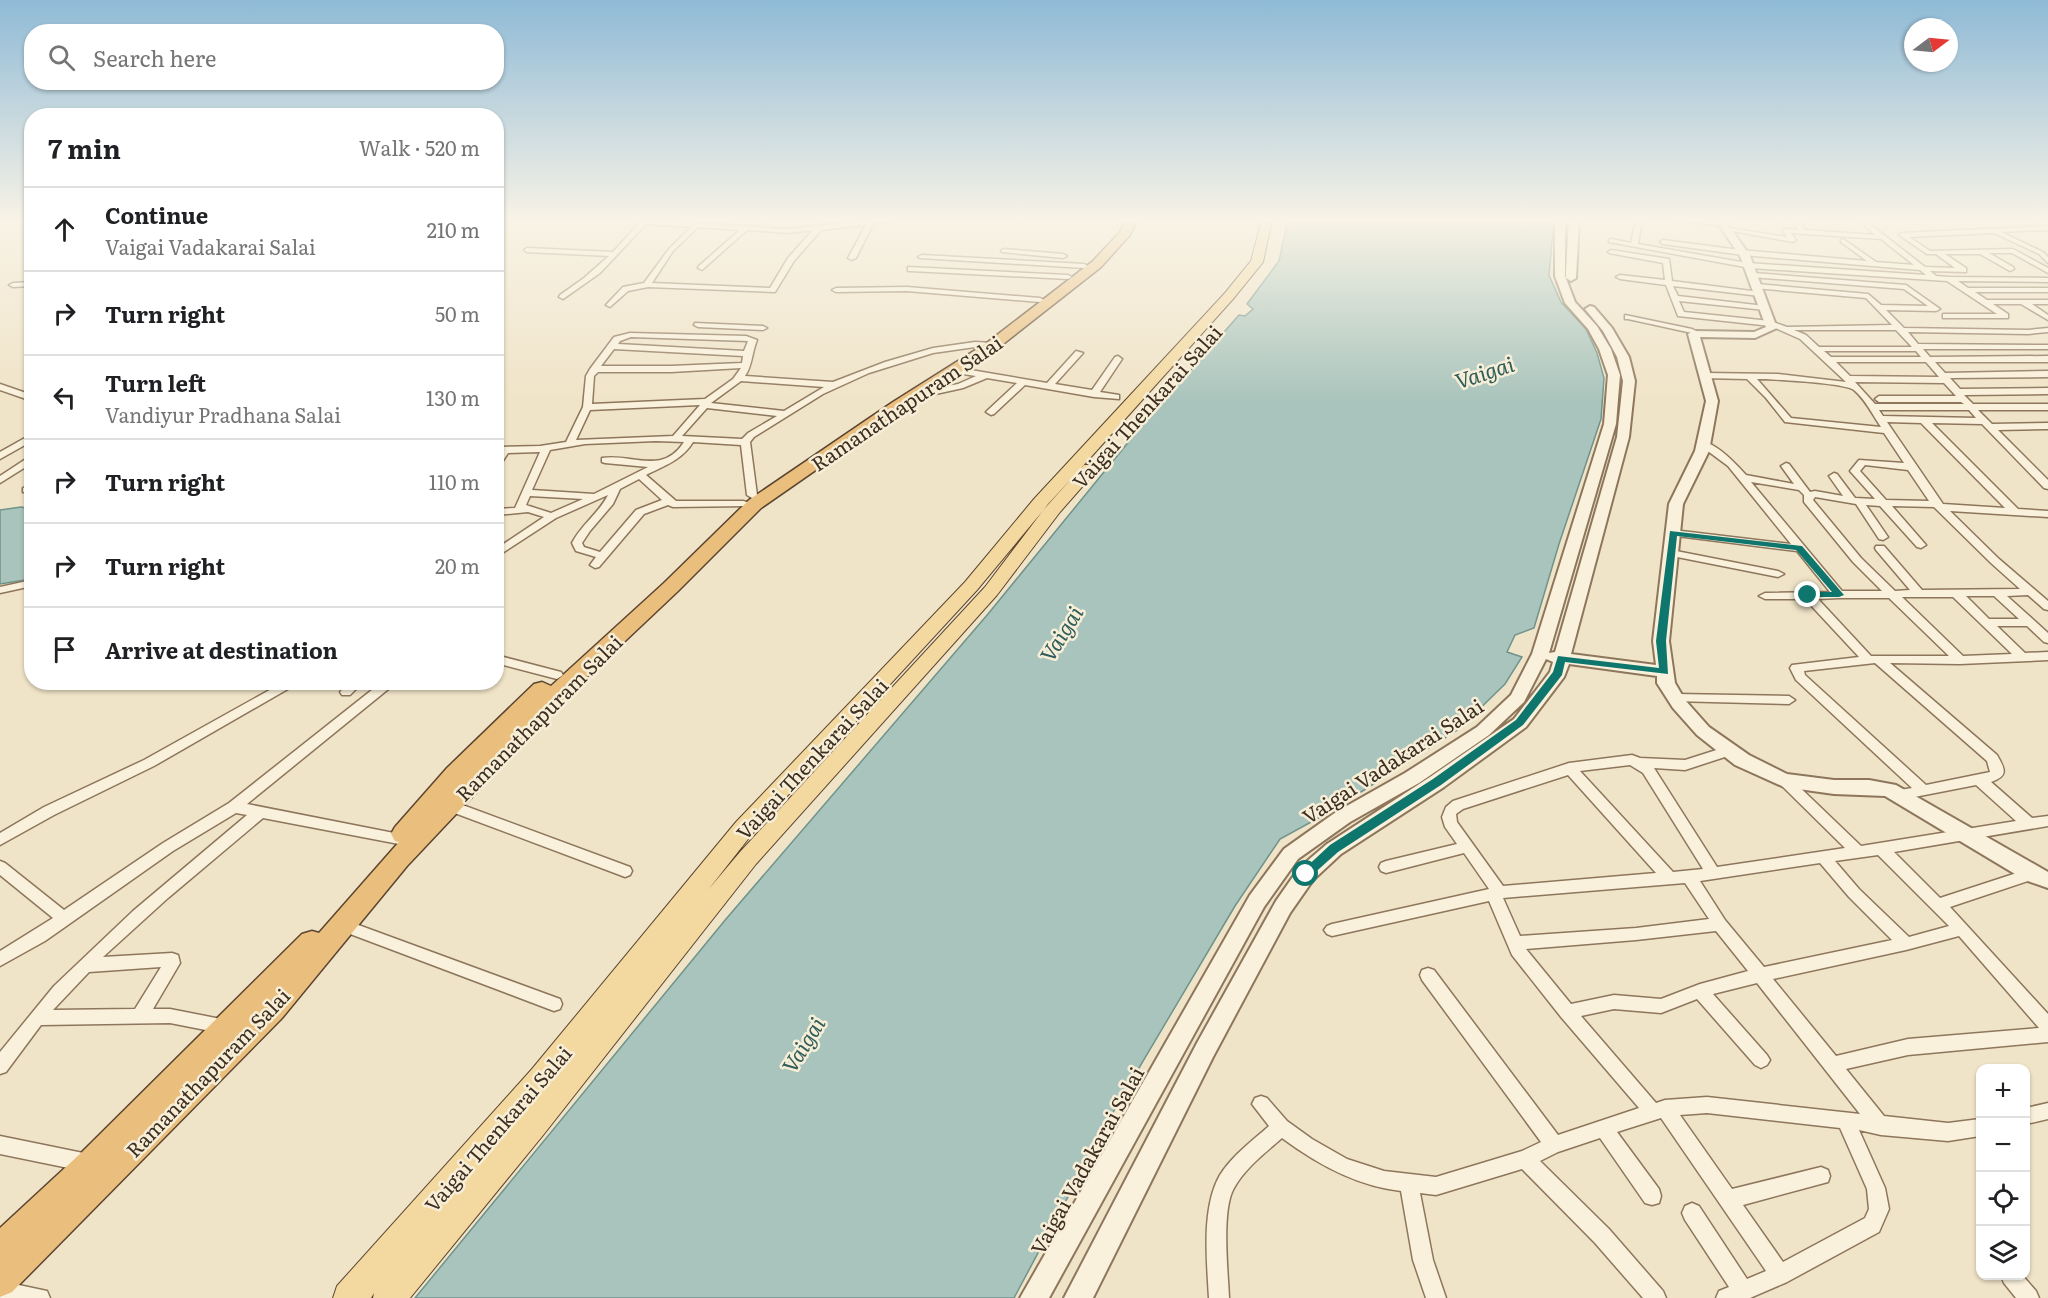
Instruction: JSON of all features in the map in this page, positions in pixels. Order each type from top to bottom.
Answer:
[{"type":"highway","name":"Ramanathapuram Salai","points":[[0,1280],[273,1009],[398,858],[563,687],[671,587],[755,504],[953,370],[1040,300],[1057,280]]},
{"type":"highway","name":"Ramanathapuram Salai","points":[[0,1252],[92,1164],[330,922],[454,774],[557,675],[747,500],[983,344],[1075,280]]},
{"type":"main road","name":"Vaigai Thenkarai Salai","points":[[349,1298],[542,1078],[744,828],[971,586],[1040,503],[1243,280]]},
{"type":"main road","name":"Vaigai Thenkarai Salai","points":[[389,1298],[534,1124],[748,858],[991,591],[1054,508],[1257,280]]},
{"type":"street","points":[[563,297],[590,280]]},
{"type":"street","points":[[648,285],[652,280]]},
{"type":"street","points":[[610,305],[626,289],[648,285],[772,290],[779,280]]},
{"type":"street","name":"Vaigai Vadakarai Salai","points":[[1034,1298],[1257,901],[1291,854],[1343,817],[1412,778],[1483,731],[1518,698],[1540,654],[1610,424],[1614,375],[1605,349],[1593,328],[1570,303],[1561,280]]},
{"type":"street","name":"Vaigai Vadakarai Salai","points":[[1078,1298],[1211,1040],[1283,907],[1306,874],[1334,849],[1437,782],[1520,723],[1558,672],[1623,437],[1629,381],[1623,357],[1603,323],[1578,297],[1571,280]]},
{"type":"street","points":[[1638,280],[1670,284],[1868,296],[1901,329],[1959,395],[2048,486]]},
{"type":"street","points":[[1669,280],[1681,314],[1693,332],[1712,400],[1702,451],[1676,504],[1661,641],[1666,683],[1703,731],[1742,760],[1784,780],[1834,787],[1879,788],[1899,795],[2032,874],[2048,880]]},
{"type":"street","points":[[1735,280],[1759,288],[1906,287],[1936,309],[1880,308]]},
{"type":"street","points":[[1741,280],[1845,329],[2028,332],[2048,330]]},
{"type":"street","points":[[1628,317],[1693,332],[1755,335],[1772,328],[1754,280]]},
{"type":"street","points":[[1681,314],[1759,288],[1800,280]]},
{"type":"street","points":[[1676,298],[1759,288],[1906,280]]},
{"type":"street","points":[[1946,316],[2005,316],[1950,280]]},
{"type":"street","points":[[1973,280],[2048,280]]},
{"type":"street","points":[[1991,280],[2048,318]]},
{"type":"street","points":[[13,285],[24,284]]},
{"type":"street","points":[[1759,288],[1803,337],[1855,386],[1939,506],[1995,561],[2048,606]]},
{"type":"street","points":[[836,290],[899,289],[1040,300]]},
{"type":"street","points":[[1966,290],[2048,290]]},
{"type":"street","points":[[1985,302],[2048,302]]},
{"type":"street","points":[[690,336],[705,314]]},
{"type":"street","points":[[698,324],[763,328]]},
{"type":"street","points":[[569,445],[587,407],[588,380],[617,339],[625,336],[751,339],[754,342],[747,354],[747,365],[739,378],[706,403],[675,439]]},
{"type":"street","points":[[640,475],[668,501],[679,505],[747,500],[745,442],[751,435],[835,385],[858,374],[945,347],[983,344]]},
{"type":"street","points":[[613,346],[747,354]]},
{"type":"street","points":[[1818,349],[2048,347]]},
{"type":"street","points":[[1049,386],[1078,353]]},
{"type":"street","points":[[1094,394],[1118,359]]},
{"type":"street","points":[[1829,360],[2048,359]]},
{"type":"street","points":[[594,369],[671,369],[747,365]]},
{"type":"street","points":[[953,370],[1116,397]]},
{"type":"street","points":[[1847,379],[2048,374]]},
{"type":"street","points":[[913,396],[960,386],[986,376]]},
{"type":"street","points":[[1705,376],[1749,376],[1855,386]]},
{"type":"street","points":[[1749,376],[1788,420],[1887,430]]},
{"type":"street","points":[[739,378],[835,385]]},
{"type":"street","points":[[991,412],[1023,382]]},
{"type":"street","points":[[1,388],[24,394]]},
{"type":"street","points":[[1869,403],[1959,395],[2048,391]]},
{"type":"street","points":[[587,407],[706,403],[787,414]]},
{"type":"street","points":[[1869,403],[1972,408],[2048,407]]},
{"type":"street","points":[[1880,419],[2048,426]]},
{"type":"street","points":[[1924,420],[2015,512]]},
{"type":"street","points":[[504,450],[546,449],[591,440],[675,439],[745,442]]},
{"type":"street","points":[[504,549],[552,516],[615,488],[683,451],[690,440]]},
{"type":"street","points":[[0,456],[24,442]]},
{"type":"street","points":[[1704,444],[1731,465],[1743,478],[1839,595]]},
{"type":"street","points":[[525,510],[521,505],[546,449]]},
{"type":"street","points":[[605,460],[659,465]]},
{"type":"street","points":[[1912,467],[1862,462],[1855,471],[1921,545]]},
{"type":"street","points":[[0,480],[24,464]]},
{"type":"street","points":[[1786,466],[1857,560],[1889,594],[1960,660]]},
{"type":"street","points":[[1834,476],[1855,501],[1919,594]]},
{"type":"street","points":[[1743,478],[1855,501],[2048,514]]},
{"type":"street","points":[[615,488],[610,504],[580,535],[577,543],[580,549],[598,561],[639,512],[668,501]]},
{"type":"street","points":[[526,493],[595,497]]},
{"type":"street","points":[[504,511],[525,510],[552,516]]},
{"type":"street","points":[[1673,533],[1799,548]]},
{"type":"street","points":[[1671,553],[1778,574]]},
{"type":"street","points":[[0,590],[24,586]]},
{"type":"street","points":[[1765,596],[2031,592]]},
{"type":"street","points":[[1956,593],[2022,657]]},
{"type":"street","points":[[1997,593],[2048,639]]},
{"type":"street","points":[[1808,595],[1873,660],[1992,758],[1997,768],[1997,774],[1978,780],[1899,795]]},
{"type":"street","points":[[1984,622],[2031,623]]},
{"type":"street","points":[[1540,654],[1665,672]]},
{"type":"street","points":[[1923,790],[1796,672],[1796,668],[1804,665],[1873,660],[1960,660],[2048,656]]},
{"type":"street","points":[[504,661],[557,675]]},
{"type":"street","points":[[0,840],[49,811],[149,763],[280,690]]},
{"type":"street","points":[[0,959],[64,919],[168,847],[234,807],[382,690]]},
{"type":"street","points":[[1676,698],[1789,700]]},
{"type":"street","points":[[1729,751],[1685,765],[1624,760],[1569,768],[1458,805],[1448,817],[1497,893],[1515,943],[1566,1012],[1659,1110],[1728,1200],[1780,1275]]},
{"type":"street","points":[[1640,763],[1648,770],[1713,872]]},
{"type":"street","points":[[1569,768],[1669,878]]},
{"type":"street","points":[[1784,780],[1858,852]]},
{"type":"street","points":[[1978,780],[2029,824]]},
{"type":"street","points":[[449,806],[625,871]]},
{"type":"street","points":[[234,807],[399,840]]},
{"type":"street","points":[[0,1066],[37,1018],[86,964],[260,812]]},
{"type":"street","points":[[1332,930],[1497,893],[1689,876],[1881,849],[2048,821]]},
{"type":"street","points":[[1386,867],[1467,847]]},
{"type":"street","points":[[1881,849],[1962,929],[2048,1026]]},
{"type":"street","points":[[1823,857],[1854,893],[1906,944]]},
{"type":"street","points":[[0,867],[64,919]]},
{"type":"street","points":[[1938,905],[2032,874]]},
{"type":"street","points":[[1689,876],[1720,924],[1881,1126]]},
{"type":"street","points":[[1515,943],[1720,924]]},
{"type":"street","points":[[342,926],[554,1004]]},
{"type":"street","points":[[1566,1012],[1614,1002],[1661,1006],[1700,991],[1760,975],[1906,944],[1962,929]]},
{"type":"street","points":[[86,964],[172,960],[140,1015]]},
{"type":"street","points":[[1428,975],[1554,1145]]},
{"type":"street","points":[[1700,991],[1761,1060]]},
{"type":"street","points":[[37,1018],[170,1016],[228,1027]]},
{"type":"street","points":[[1833,1065],[1908,1047],[2048,1035]]},
{"type":"street","points":[[1261,1104],[1281,1127],[1342,1166],[1384,1180],[1436,1186],[1525,1160],[1554,1145],[1659,1110],[1707,1105],[1948,1132],[1976,1128]]},
{"type":"street","points":[[2030,1115],[2048,1111]]},
{"type":"street","points":[[1692,1213],[1735,1294],[1780,1275],[1872,1225],[1879,1209],[1876,1188],[1845,1120]]},
{"type":"street","points":[[1219,1298],[1220,1204],[1225,1185],[1234,1172],[1281,1127]]},
{"type":"street","points":[[1604,1129],[1652,1196]]},
{"type":"street","points":[[0,1144],[92,1164]]},
{"type":"street","points":[[1525,1160],[1602,1236],[1656,1298]]},
{"type":"street","points":[[1728,1200],[1821,1176]]},
{"type":"street","points":[[1409,1183],[1423,1260],[1436,1298]]},
{"type":"street","points":[[2014,1280],[2029,1298]]},
{"type":"street","points":[[0,1291],[40,1298]]},
{"type":"water","name":"Vaigai","points":[[1265,280],[1551,280],[1561,302],[1586,329],[1597,353],[1604,378],[1601,419],[1559,544],[1534,628],[1515,635],[1507,652],[1522,657],[1505,684],[1459,729],[1333,810],[1280,839],[1235,906],[1117,1105],[1014,1298],[415,1298],[726,919],[988,614],[1144,423],[1239,315],[1245,316],[1253,309],[1247,304]]},
{"type":"water","points":[[24,508],[24,580],[0,584],[0,510]]},
{"type":"route","points":[[1306,874],[1334,849],[1437,782],[1520,723],[1558,672],[1561,658],[1665,672],[1661,641],[1673,533],[1799,548],[1839,595],[1808,595]]}]
